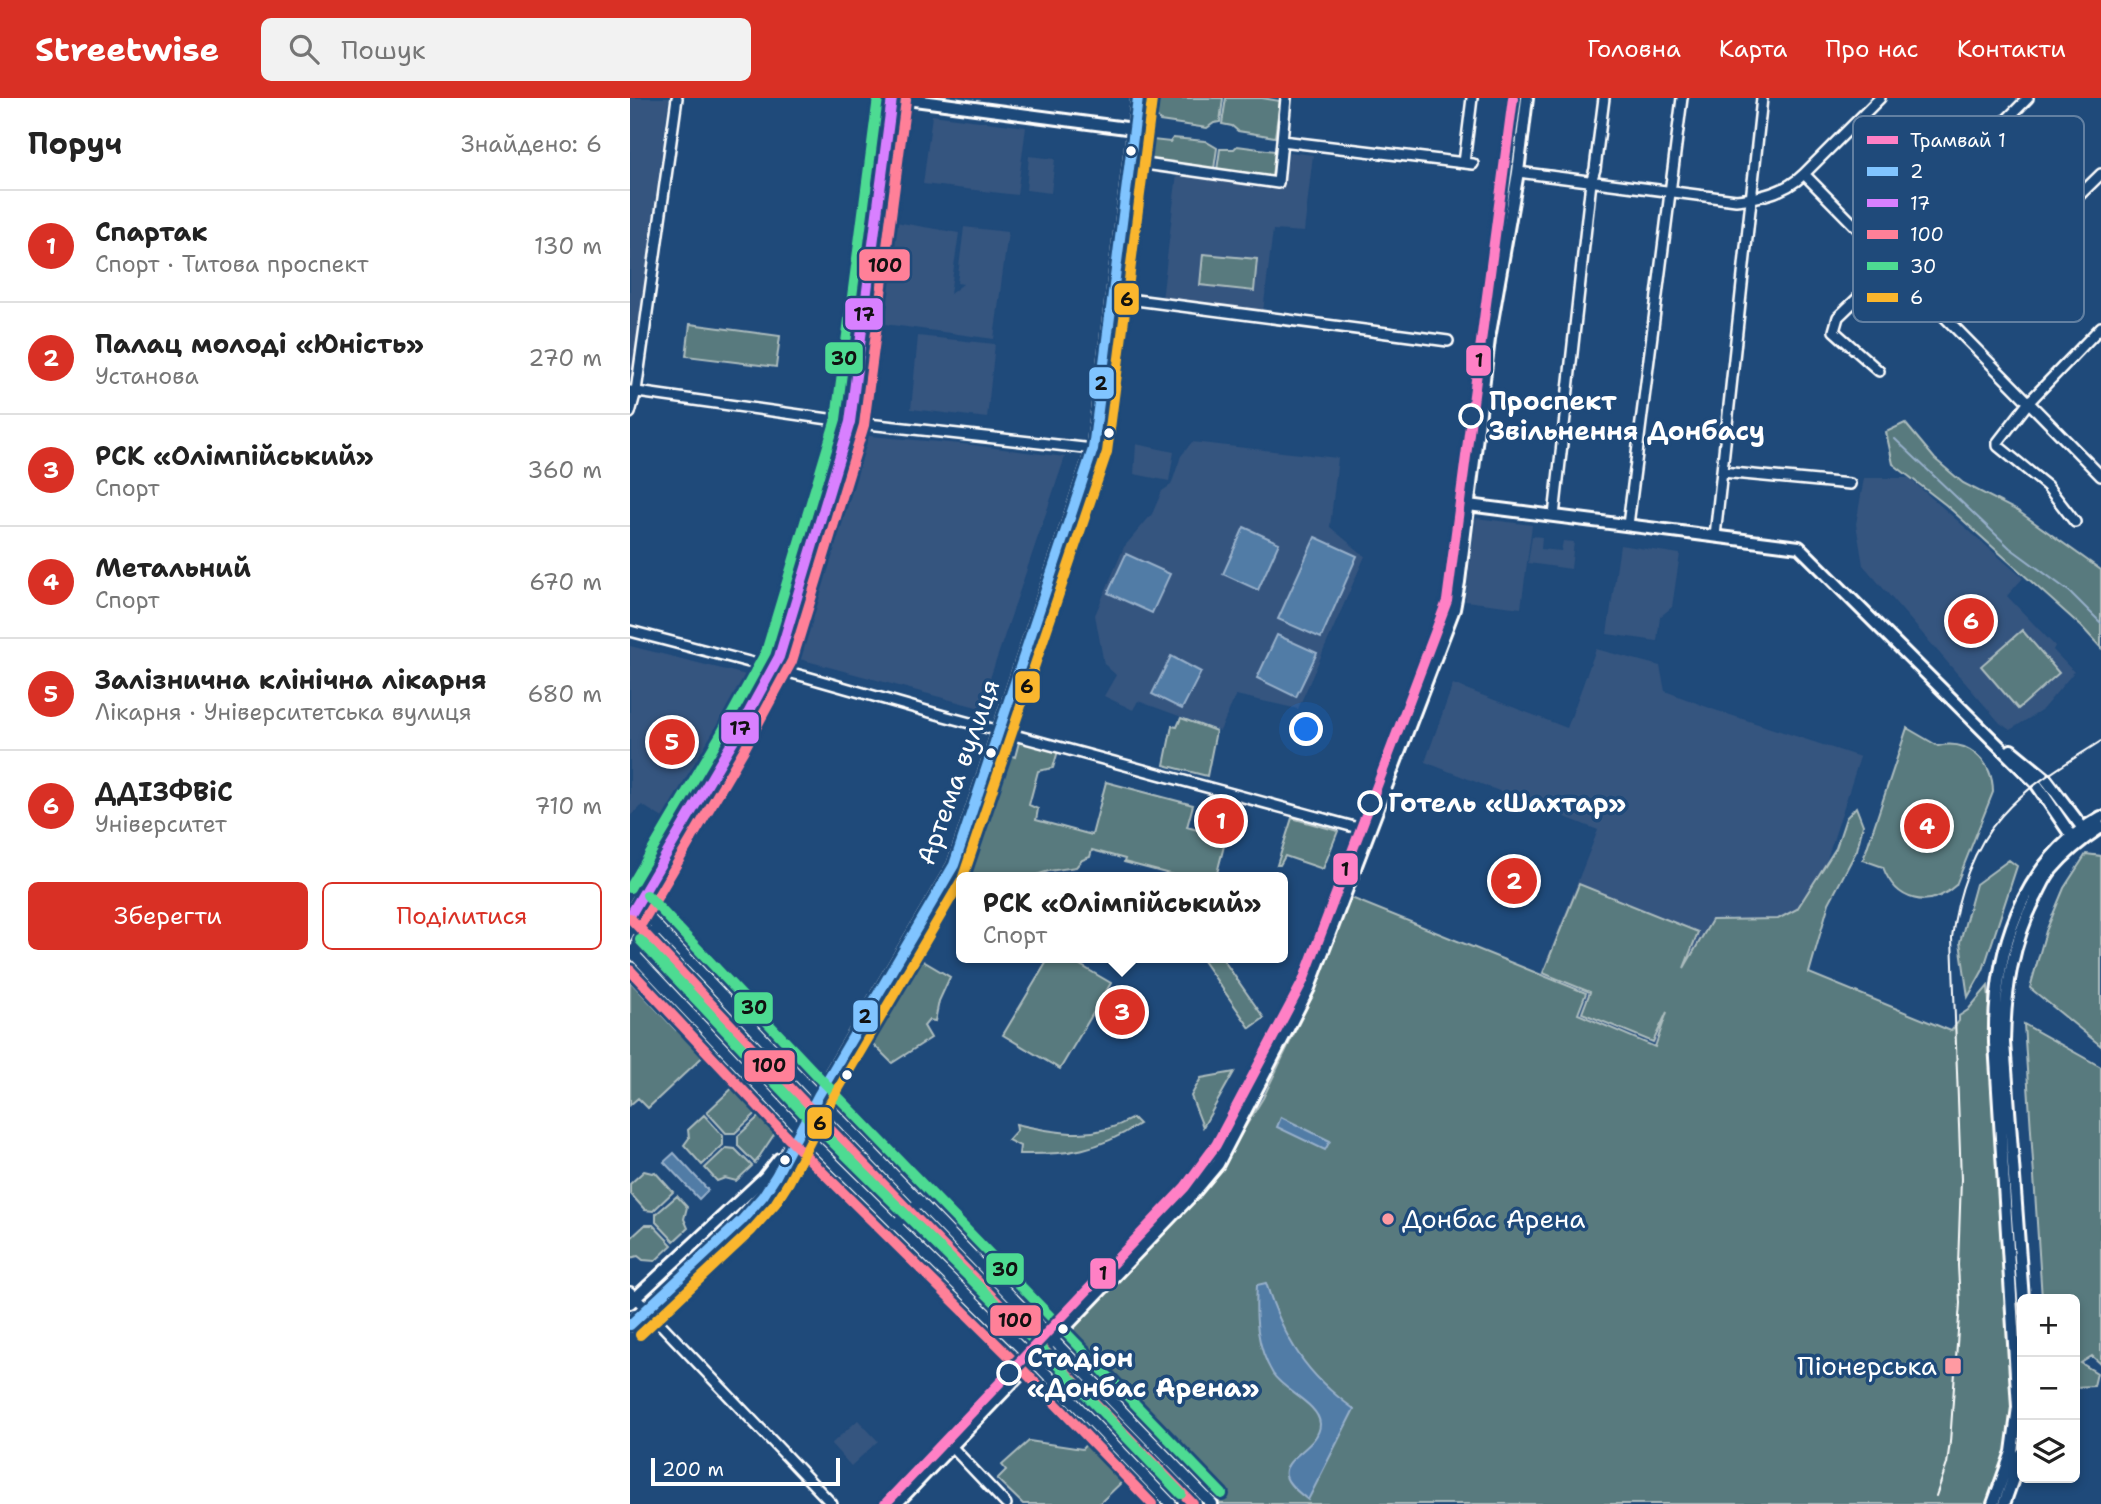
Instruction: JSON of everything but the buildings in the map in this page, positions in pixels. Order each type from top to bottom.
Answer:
[{"type":"main road","points":[[630,916],[774,668],[850,422],[892,98]]},
{"type":"main road","points":[[899,98],[1134,129]]},
{"type":"main road","name":"Артема вулиця","points":[[630,1325],[742,1220],[770,1186],[799,1129],[954,865],[1093,449],[1138,98]]},
{"type":"main road","points":[[896,1504],[1192,1195],[1218,1164],[1309,988],[1454,609],[1489,340],[1518,172],[1527,98]]},
{"type":"main road","points":[[1468,505],[1799,547],[2035,782],[2075,839]]},
{"type":"main road","points":[[1976,722],[2039,772],[2085,832]]},
{"type":"main road","points":[[1993,1504],[2012,1452],[2018,1407],[1995,1043],[1996,988],[2009,932],[2043,865],[2101,817]]},
{"type":"main road","points":[[2085,832],[2101,827]]},
{"type":"main road","points":[[2023,1294],[2004,1042],[2007,989],[2019,935],[2029,911],[2050,871],[2075,839]]},
{"type":"main road","points":[[637,905],[1212,1504]]},
{"type":"main road","points":[[661,931],[652,930],[639,939],[633,953],[799,1129],[1033,1360],[1171,1504]]},
{"type":"main road","name":"Артема вулиця","points":[[632,1298],[769,1173],[792,1143]]},
{"type":"main road","points":[[895,1225],[920,1200]]},
{"type":"main road","points":[[731,1208],[740,1204],[746,1207],[747,1212],[742,1220]]},
{"type":"main road","points":[[2004,1504],[2017,1467]]},
{"type":"street","points":[[630,413],[677,98]]},
{"type":"street","points":[[1130,162],[1278,183],[1286,98]]},
{"type":"street","points":[[1282,141],[1469,164],[1472,98]]},
{"type":"street","points":[[1554,516],[1591,182],[1604,98]]},
{"type":"street","points":[[1628,525],[1682,98]]},
{"type":"street","points":[[1715,536],[1762,98]]},
{"type":"street","points":[[1863,116],[1881,98]]},
{"type":"street","points":[[2010,116],[2028,98]]},
{"type":"street","points":[[1518,172],[1670,193],[1736,200],[1752,199],[1794,184],[1853,126]]},
{"type":"street","points":[[1804,174],[1853,223]]},
{"type":"street","points":[[2084,191],[2101,174]]},
{"type":"street","points":[[1113,297],[1448,341]]},
{"type":"street","points":[[1853,303],[1838,317],[1834,331],[1879,372]]},
{"type":"street","points":[[1950,322],[2100,471]]},
{"type":"street","points":[[2075,522],[2047,486],[1998,446],[2001,436],[2029,402],[2101,327]]},
{"type":"street","points":[[633,391],[850,422],[1093,449]]},
{"type":"street","points":[[1722,472],[1850,484]]},
{"type":"street","points":[[630,631],[1369,831]]},
{"type":"street","points":[[632,1298],[832,1504]]},
{"type":"street","points":[[951,1446],[1006,1504]]},
{"type":"shaded area","points":[[630,98],[669,98],[631,381],[630,380]]},
{"type":"shaded area","points":[[932,115],[1026,127],[1017,195],[923,184]]},
{"type":"shaded area","points":[[1289,152],[1313,155],[1304,232],[1273,230],[1263,312],[1162,300],[1177,173],[1284,187]]},
{"type":"shaded area","points":[[1029,156],[1055,159],[1051,193],[1026,190]]},
{"type":"shaded area","points":[[890,221],[959,233],[950,294],[963,284],[957,283],[964,227],[1008,232],[994,339],[877,323]]},
{"type":"shaded area","points":[[918,336],[995,344],[987,418],[911,409]]},
{"type":"shaded area","points":[[859,435],[1065,457],[980,708],[792,657]]},
{"type":"shaded area","points":[[1192,442],[1338,458],[1330,527],[1365,556],[1298,709],[1236,695],[1220,731],[1138,701],[1133,710],[1104,696],[1116,675],[1104,664],[1095,615],[1124,547],[1152,514],[1162,491],[1171,485],[1181,456]]},
{"type":"shaded area","points":[[1136,444],[1174,452],[1169,481],[1134,474]]},
{"type":"shaded area","points":[[1864,478],[1909,478],[2023,578],[2007,596],[2055,646],[2053,650],[2074,672],[2041,711],[2010,730],[2000,723],[1863,565],[1856,524]]},
{"type":"shaded area","points":[[1476,518],[1532,525],[1521,608],[1465,601]]},
{"type":"shaded area","points":[[1244,527],[1279,543],[1258,590],[1223,574]]},
{"type":"shaded area","points":[[1532,536],[1542,537],[1541,549],[1561,551],[1563,541],[1574,542],[1571,569],[1528,563]]},
{"type":"shaded area","points":[[1315,537],[1357,556],[1321,638],[1278,619]]},
{"type":"shaded area","points":[[1620,545],[1680,554],[1672,607],[1660,617],[1657,641],[1607,634]]},
{"type":"shaded area","points":[[1126,554],[1170,574],[1152,613],[1108,593]]},
{"type":"shaded area","points":[[1277,635],[1317,653],[1296,697],[1257,678]]},
{"type":"shaded area","points":[[630,646],[750,676],[753,679],[666,820],[642,805],[630,816]]},
{"type":"shaded area","points":[[1596,649],[1660,666],[1665,691],[1860,757],[1822,875],[1787,924],[1730,918],[1677,1053],[1580,1014],[1588,992],[1541,974],[1598,830],[1425,762],[1453,684],[1567,728]]},
{"type":"shaded area","points":[[1171,656],[1201,672],[1182,709],[1152,694]]},
{"type":"shaded area","points":[[1281,1117],[1330,1141],[1325,1150],[1277,1127]]},
{"type":"shaded area","points":[[674,1153],[708,1190],[699,1199],[664,1162]]},
{"type":"shaded area","points":[[1266,1283],[1281,1322],[1299,1354],[1323,1383],[1354,1409],[1308,1500],[1289,1483],[1286,1470],[1314,1439],[1320,1424],[1314,1410],[1273,1374],[1263,1353],[1258,1331],[1256,1297],[1257,1285]]},
{"type":"shaded area","points":[[858,1420],[878,1441],[851,1466],[831,1444]]},
{"type":"green space","points":[[1156,98],[1223,98],[1220,122],[1207,128],[1160,121],[1154,113]]},
{"type":"green space","points":[[1226,98],[1280,101],[1275,137],[1238,131],[1232,126],[1222,124]]},
{"type":"green space","points":[[1173,138],[1205,141],[1217,148],[1214,169],[1151,162],[1153,140],[1170,142]]},
{"type":"green space","points":[[1237,146],[1275,151],[1272,177],[1217,170],[1220,149],[1234,149]]},
{"type":"green space","points":[[1203,254],[1257,259],[1254,291],[1200,285]]},
{"type":"green space","points":[[690,324],[780,336],[776,367],[686,356]]},
{"type":"green space","points":[[1905,423],[1935,459],[1963,483],[2018,511],[2101,570],[2101,648],[2082,627],[1946,505],[1893,464],[1886,432]]},
{"type":"green space","points":[[2022,630],[2059,673],[2018,709],[1981,666]]},
{"type":"green space","points":[[1181,718],[1216,731],[1207,776],[1164,765],[1172,726],[1177,727]]},
{"type":"green space","points":[[1907,728],[1938,746],[1969,749],[1984,762],[1992,781],[1993,792],[1956,885],[1946,893],[1924,900],[1905,895],[1896,888],[1883,867],[1863,860]]},
{"type":"green space","points":[[1019,742],[1058,751],[1053,768],[1038,771],[1029,805],[1038,809],[1036,820],[1092,835],[1106,782],[1193,805],[1187,827],[1226,838],[1217,872],[1162,872],[1092,850],[1090,857],[1082,860],[1076,867],[1046,872],[967,872],[977,849],[1006,754],[1015,757]]},
{"type":"green space","points":[[1856,807],[1863,825],[1857,850],[1829,903],[1809,973],[1951,1031],[1959,1021],[1959,1016],[1968,1010],[1988,986],[2014,1392],[2006,1462],[1987,1504],[1218,1504],[1068,1347],[1065,1341],[1067,1332],[1196,1200],[1219,1170],[1263,1098],[1314,992],[1349,897],[1586,993],[1578,1014],[1655,1047],[1667,1012],[1653,1042],[1582,1013],[1590,992],[1543,973],[1579,884],[1698,932],[1684,968],[1712,920],[1778,919],[1797,909],[1836,848],[1846,818]]},
{"type":"green space","points":[[1292,818],[1338,831],[1323,869],[1285,856],[1280,865],[1277,865]]},
{"type":"green space","points":[[2086,854],[2101,856],[2101,1046],[2030,988],[2046,931],[2064,888]]},
{"type":"green space","points":[[2009,860],[2017,866],[1983,970],[1968,997],[1960,942],[1976,884]]},
{"type":"green space","points":[[918,958],[950,977],[939,1001],[935,1021],[929,1020],[924,1026],[931,1038],[892,1063],[869,1040]]},
{"type":"green space","points":[[1046,963],[1077,963],[1111,983],[1060,1069],[1003,1035]]},
{"type":"green space","points":[[1204,963],[1226,963],[1264,1018],[1250,1028]]},
{"type":"green space","points":[[630,981],[676,1030],[686,1021],[712,1048],[648,1108],[638,1098],[630,1105]]},
{"type":"green space","points":[[2024,1024],[2101,1067],[2101,1364],[2092,1356],[2081,1363],[2097,1373],[2094,1386],[2080,1387],[2080,1294],[2042,1294]]},
{"type":"green space","points":[[1234,1072],[1203,1127],[1191,1096],[1201,1078]]},
{"type":"green space","points":[[740,1081],[764,1106],[735,1133],[726,1133],[707,1112]]},
{"type":"green space","points":[[767,1109],[781,1124],[755,1163],[738,1146],[738,1136]]},
{"type":"green space","points":[[704,1115],[723,1136],[723,1145],[702,1165],[684,1145],[689,1138],[688,1130]]},
{"type":"green space","points":[[1133,1118],[1139,1124],[1124,1133],[1096,1146],[1067,1152],[1019,1154],[1020,1146],[1008,1140],[1017,1130],[1016,1124],[1076,1133],[1104,1130]]},
{"type":"green space","points":[[726,1148],[735,1149],[752,1166],[736,1181],[725,1178],[717,1181],[705,1168]]},
{"type":"green space","points":[[644,1171],[655,1172],[673,1192],[653,1211],[645,1210],[630,1193],[630,1184]]},
{"type":"green space","points":[[677,1196],[687,1207],[684,1219],[688,1228],[674,1241],[656,1222],[656,1214]]},
{"type":"green space","points":[[737,1208],[743,1212],[656,1296],[651,1290]]},
{"type":"green space","points":[[645,1225],[653,1225],[672,1245],[655,1261],[643,1260],[638,1256],[630,1258],[630,1239]]},
{"type":"green space","points":[[1029,1441],[1082,1449],[1089,1441],[1124,1480],[1099,1504],[1023,1504],[997,1479],[1006,1470],[1002,1465]]},
{"type":"waterway","points":[[1895,439],[2010,548],[2070,592],[2101,623]]},
{"type":"railway","points":[[1936,1496],[1947,1464],[1950,1442],[1960,1303],[1958,1265],[1961,1179],[1952,938],[1958,905],[1975,857],[2002,815],[2036,784],[2101,741]]},
{"type":"tram line","name":"1","points":[[885,1504],[1185,1187],[1216,1145],[1303,981],[1447,601],[1513,98]]},
{"type":"transit line","name":"30","points":[[630,888],[766,652],[836,419],[878,98]]},
{"type":"transit line","name":"17","points":[[630,916],[779,657],[850,422],[892,98]]},
{"type":"transit line","name":"2","points":[[630,1325],[742,1220],[763,1196],[818,1096],[954,865],[1093,449],[1138,98]]},
{"type":"transit line","name":"100","points":[[642,923],[745,748],[792,661],[864,425],[906,100]]},
{"type":"transit line","name":"6","points":[[965,872],[1107,452],[1152,100]]},
{"type":"transit line","name":"6","points":[[640,1335],[752,1230],[775,1204],[830,1103],[956,889]]},
{"type":"transit line","name":"30","points":[[647,895],[1222,1494]]},
{"type":"transit line","name":"100","points":[[630,918],[798,1096],[1193,1504]]},
{"type":"transit line","name":"30","points":[[640,940],[809,1119],[1043,1350],[1181,1494]]},
{"type":"transit line","name":"100","points":[[630,970],[789,1139],[1023,1370],[1152,1504]]},
{"type":"place","name":"Проспект Звільнення Донбасу","points":[[1471,416]]},
{"type":"place","name":"ДДІЗФВіС","points":[[1971,621]]},
{"type":"place","name":"Залізнична клінічна лікарня","points":[[672,742]]},
{"type":"place","name":"Готель «Шахтар»","points":[[1370,803]]},
{"type":"place","name":"Спартак","points":[[1221,821]]},
{"type":"place","name":"Метальний","points":[[1927,826]]},
{"type":"place","name":"Палац молоді «Юність»","points":[[1514,881]]},
{"type":"place","name":"РСК «Олімпійський»","points":[[1122,1012]]},
{"type":"place","name":"Донбас Арена","points":[[1388,1219]]},
{"type":"place","name":"Піонерська","points":[[1953,1366]]},
{"type":"place","name":"Стадіон «Донбас Арена»","points":[[1009,1373]]}]
